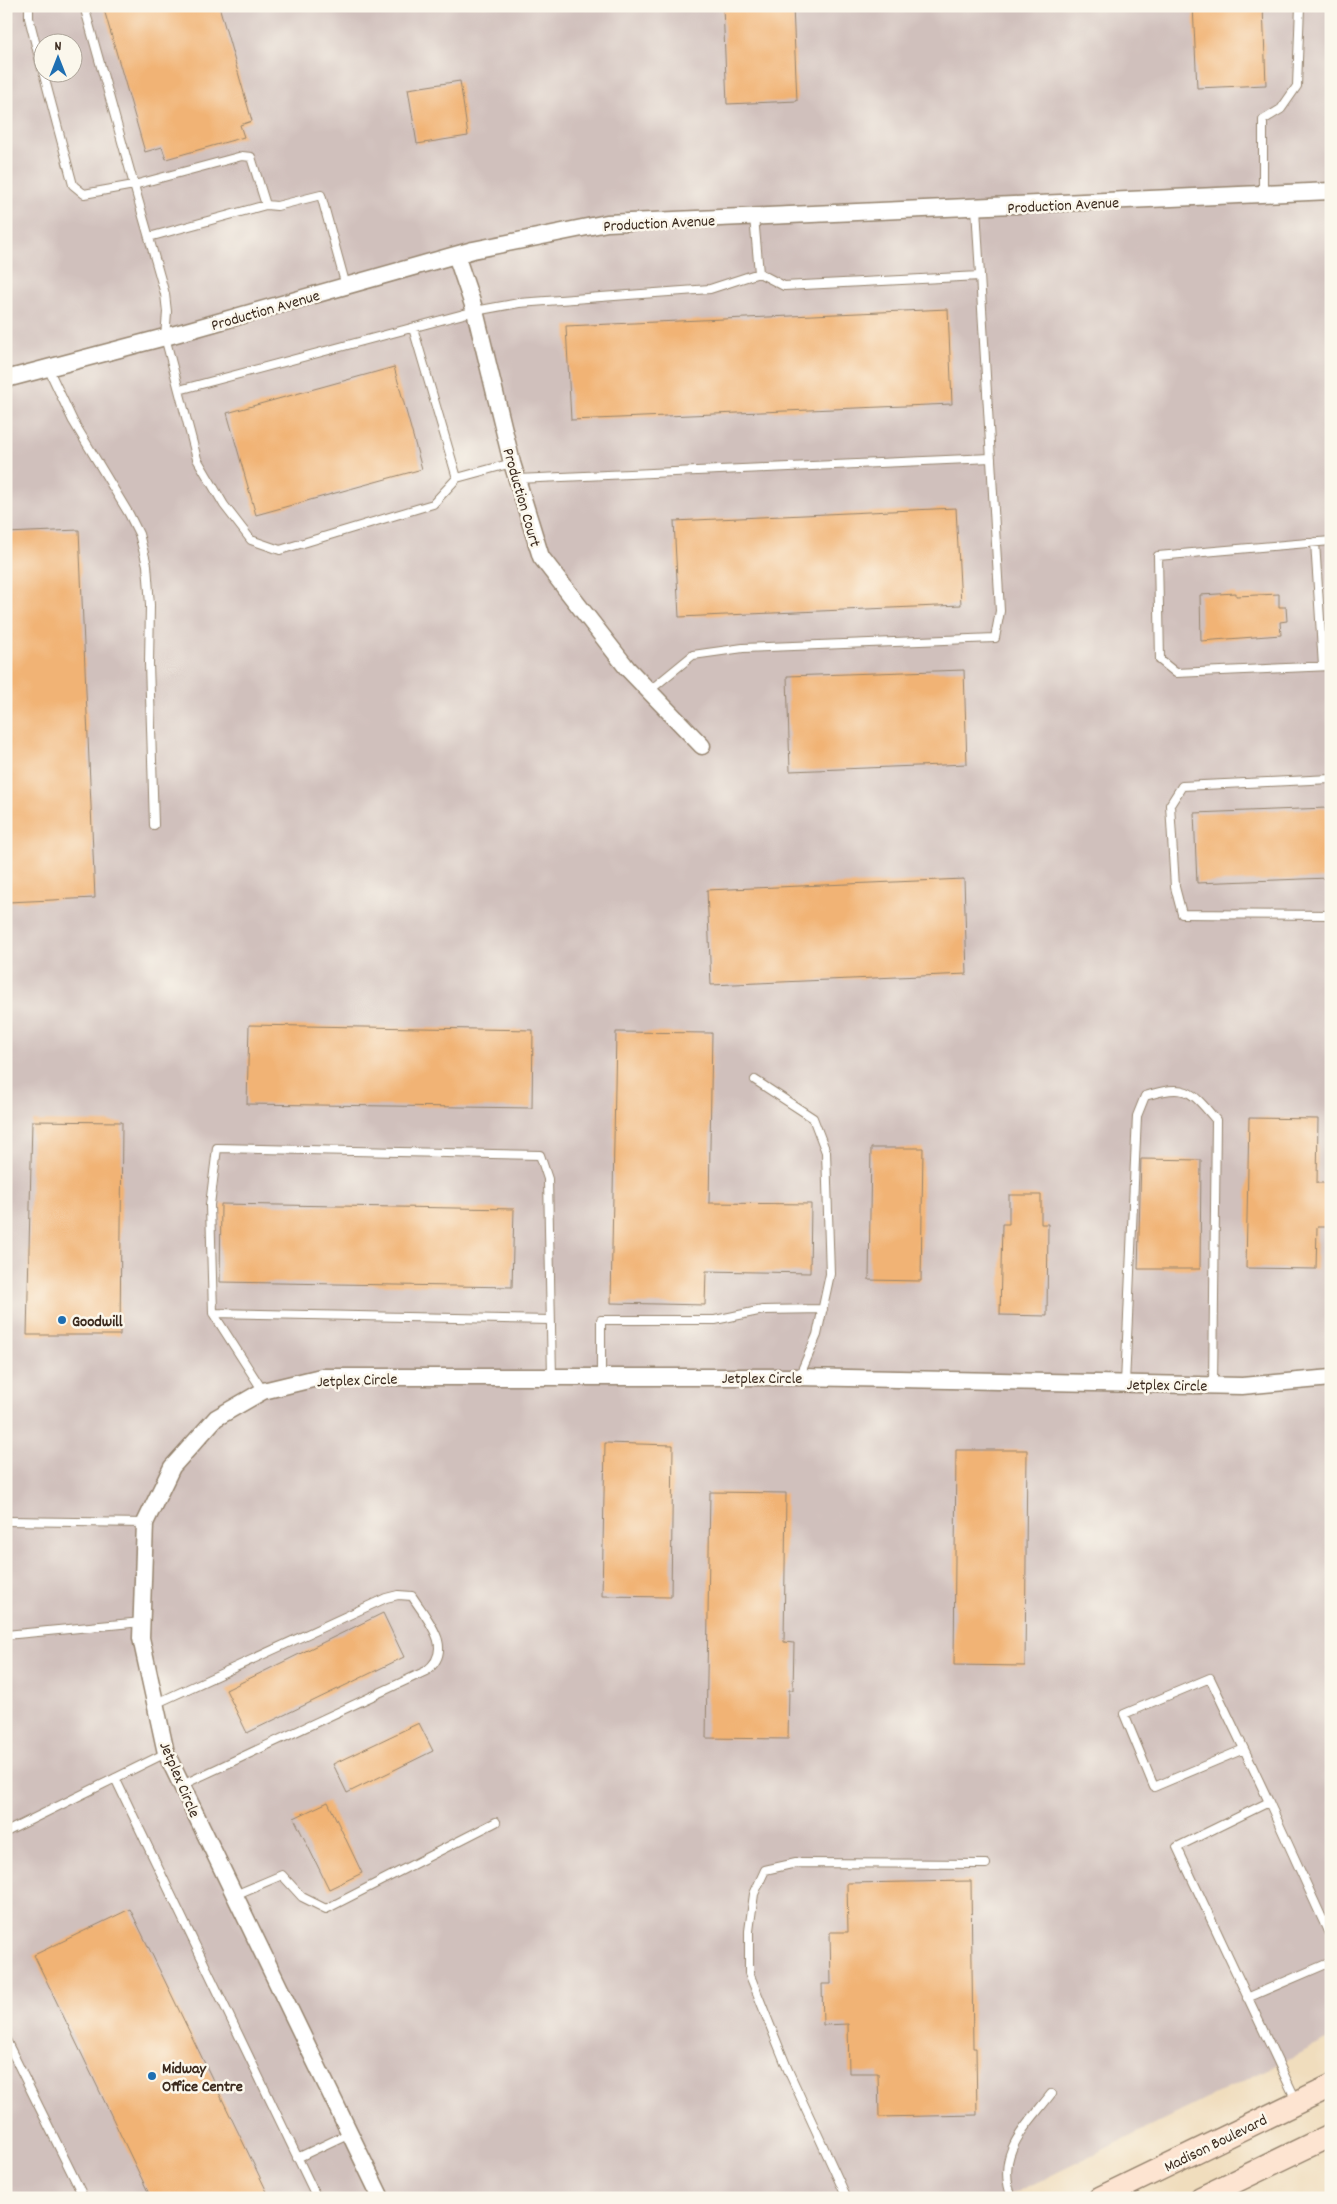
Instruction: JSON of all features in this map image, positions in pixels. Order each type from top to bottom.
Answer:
[{"type":"main road","name":"Madison Boulevard","points":[[1100,2198],[1331,2086]]},
{"type":"main road","points":[[1201,2198],[1331,2135]]},
{"type":"street","name":"Production Avenue","points":[[6,379],[165,337],[456,255],[608,223],[1331,191]]},
{"type":"street","name":"Production Court","points":[[456,255],[475,311],[514,471],[541,557],[627,668],[702,746]]},
{"type":"street","name":"Jetplex Circle","points":[[381,2198],[166,1753],[141,1638],[145,1523],[172,1467],[216,1418],[263,1391],[321,1377],[799,1377],[1242,1386],[1331,1378]]},
{"type":"lane","points":[[29,6],[29,18],[33,32]]},
{"type":"lane","points":[[84,6],[165,294],[167,312],[165,337],[197,459],[224,506],[251,540],[280,550],[433,504],[457,478],[514,471],[991,458]]},
{"type":"lane","points":[[1263,194],[1263,120],[1281,109],[1297,86],[1300,6]]},
{"type":"lane","points":[[46,82],[73,185],[84,194],[134,185],[247,156],[251,157],[255,162],[266,205]]},
{"type":"lane","points":[[149,237],[266,205],[277,206],[321,195],[346,286]]},
{"type":"lane","points":[[649,692],[693,655],[743,648],[995,638],[1000,612],[976,208]]},
{"type":"lane","points":[[754,217],[759,273]]},
{"type":"lane","points":[[179,390],[475,311],[519,303],[710,289],[759,273],[784,286],[980,276]]},
{"type":"lane","points":[[414,328],[457,478]]},
{"type":"lane","points":[[48,368],[73,421],[129,514],[139,534],[147,565],[150,605],[149,663],[154,825]]},
{"type":"lane","points":[[1315,542],[1327,666],[1176,673],[1160,660],[1158,556],[1315,542],[1331,541]]},
{"type":"lane","points":[[1331,778],[1182,786],[1170,805],[1175,887],[1182,914],[1331,915]]},
{"type":"lane","points":[[755,1080],[813,1118],[826,1152],[830,1274],[817,1335],[799,1377]]},
{"type":"lane","points":[[1125,1383],[1137,1116],[1145,1096],[1172,1088],[1194,1094],[1216,1120],[1213,1385]]},
{"type":"lane","points":[[263,1391],[212,1313],[210,1205],[217,1148],[540,1155],[548,1178],[552,1377]]},
{"type":"lane","points":[[601,1377],[602,1320],[715,1320],[763,1310],[823,1308]]},
{"type":"lane","points":[[212,1313],[550,1320]]},
{"type":"lane","points":[[6,1522],[145,1523]]},
{"type":"lane","points":[[155,1704],[386,1598],[398,1595],[412,1596],[436,1635],[440,1652],[437,1663],[426,1671],[182,1785]]},
{"type":"lane","points":[[6,1635],[142,1622]]},
{"type":"lane","points":[[1244,1749],[1154,1787],[1124,1714],[1210,1678],[1244,1749],[1269,1802],[1331,1938]]},
{"type":"lane","points":[[6,1832],[166,1753]]},
{"type":"lane","points":[[115,1778],[317,2198]]},
{"type":"lane","points":[[1269,1802],[1177,1847],[1297,2102]]},
{"type":"lane","points":[[234,1895],[282,1875],[302,1897],[326,1909],[496,1822]]},
{"type":"lane","points":[[847,2198],[788,2070],[750,1973],[750,1931],[754,1894],[765,1870],[796,1863],[986,1864]]},
{"type":"lane","points":[[1247,1998],[1331,1962]]},
{"type":"lane","points":[[6,2040],[84,2198]]},
{"type":"lane","points":[[1012,2198],[1006,2181],[1012,2145],[1051,2094]]},
{"type":"lane","points":[[297,2158],[350,2133]]},
{"type":"shaded area","points":[[6,6],[1331,6],[1331,2038],[1005,2198],[6,2198]]},
{"type":"building","points":[[103,6],[219,6],[252,121],[240,125],[244,137],[166,159],[162,147],[145,152]]},
{"type":"building","points":[[723,6],[793,6],[797,101],[727,104]]},
{"type":"building","points":[[1193,6],[1263,6],[1266,85],[1197,88]]},
{"type":"building","points":[[460,81],[468,136],[417,144],[408,89]]},
{"type":"building","points":[[948,309],[952,404],[571,420],[566,326]]},
{"type":"building","points":[[394,367],[422,469],[256,515],[227,413]]},
{"type":"building","points":[[956,508],[961,605],[679,617],[674,521]]},
{"type":"building","points":[[79,530],[95,898],[8,902],[6,533]]},
{"type":"building","points":[[1236,593],[1236,596],[1279,594],[1279,607],[1286,607],[1287,621],[1280,622],[1281,635],[1201,641],[1200,595]]},
{"type":"building","points":[[964,670],[967,764],[790,771],[787,676]]},
{"type":"building","points":[[1327,808],[1329,878],[1197,883],[1194,813]]},
{"type":"building","points":[[964,879],[967,974],[711,985],[707,890]]},
{"type":"building","points":[[249,1025],[533,1030],[532,1108],[247,1104]]},
{"type":"building","points":[[616,1032],[712,1033],[709,1203],[811,1204],[810,1273],[706,1271],[705,1305],[611,1303]]},
{"type":"building","points":[[1249,1118],[1318,1119],[1317,1183],[1331,1183],[1331,1202],[1330,1227],[1317,1227],[1316,1269],[1246,1268]]},
{"type":"building","points":[[32,1121],[122,1122],[120,1335],[27,1335]]},
{"type":"building","points":[[871,1148],[923,1148],[921,1281],[869,1280]]},
{"type":"building","points":[[1141,1159],[1201,1160],[1200,1269],[1138,1269]]},
{"type":"building","points":[[1009,1195],[1041,1195],[1041,1224],[1048,1224],[1047,1316],[1000,1315],[1002,1224],[1009,1224]]},
{"type":"building","points":[[221,1204],[514,1209],[512,1287],[220,1282]]},
{"type":"building","points":[[605,1443],[673,1445],[671,1597],[602,1596]]},
{"type":"building","points":[[956,1450],[1027,1450],[1025,1666],[954,1665]]},
{"type":"building","points":[[710,1492],[786,1493],[784,1642],[794,1643],[793,1690],[789,1690],[788,1739],[706,1738]]},
{"type":"building","points":[[383,1613],[404,1657],[247,1733],[226,1690]]},
{"type":"building","points":[[419,1723],[433,1751],[347,1793],[333,1764]]},
{"type":"building","points":[[328,1802],[362,1873],[329,1889],[294,1818]]},
{"type":"building","points":[[971,1881],[973,2048],[976,2048],[977,2115],[879,2117],[878,2073],[849,2073],[848,2024],[823,2025],[822,1984],[831,1984],[830,1932],[848,1932],[847,1883]]},
{"type":"building","name":"Midway Office Centre","points":[[130,1909],[270,2198],[151,2198],[34,1955]]},
{"type":"place","name":"Goodwill","points":[[62,1320]]},
{"type":"place","name":"Midway Office Centre","points":[[152,2076]]}]
